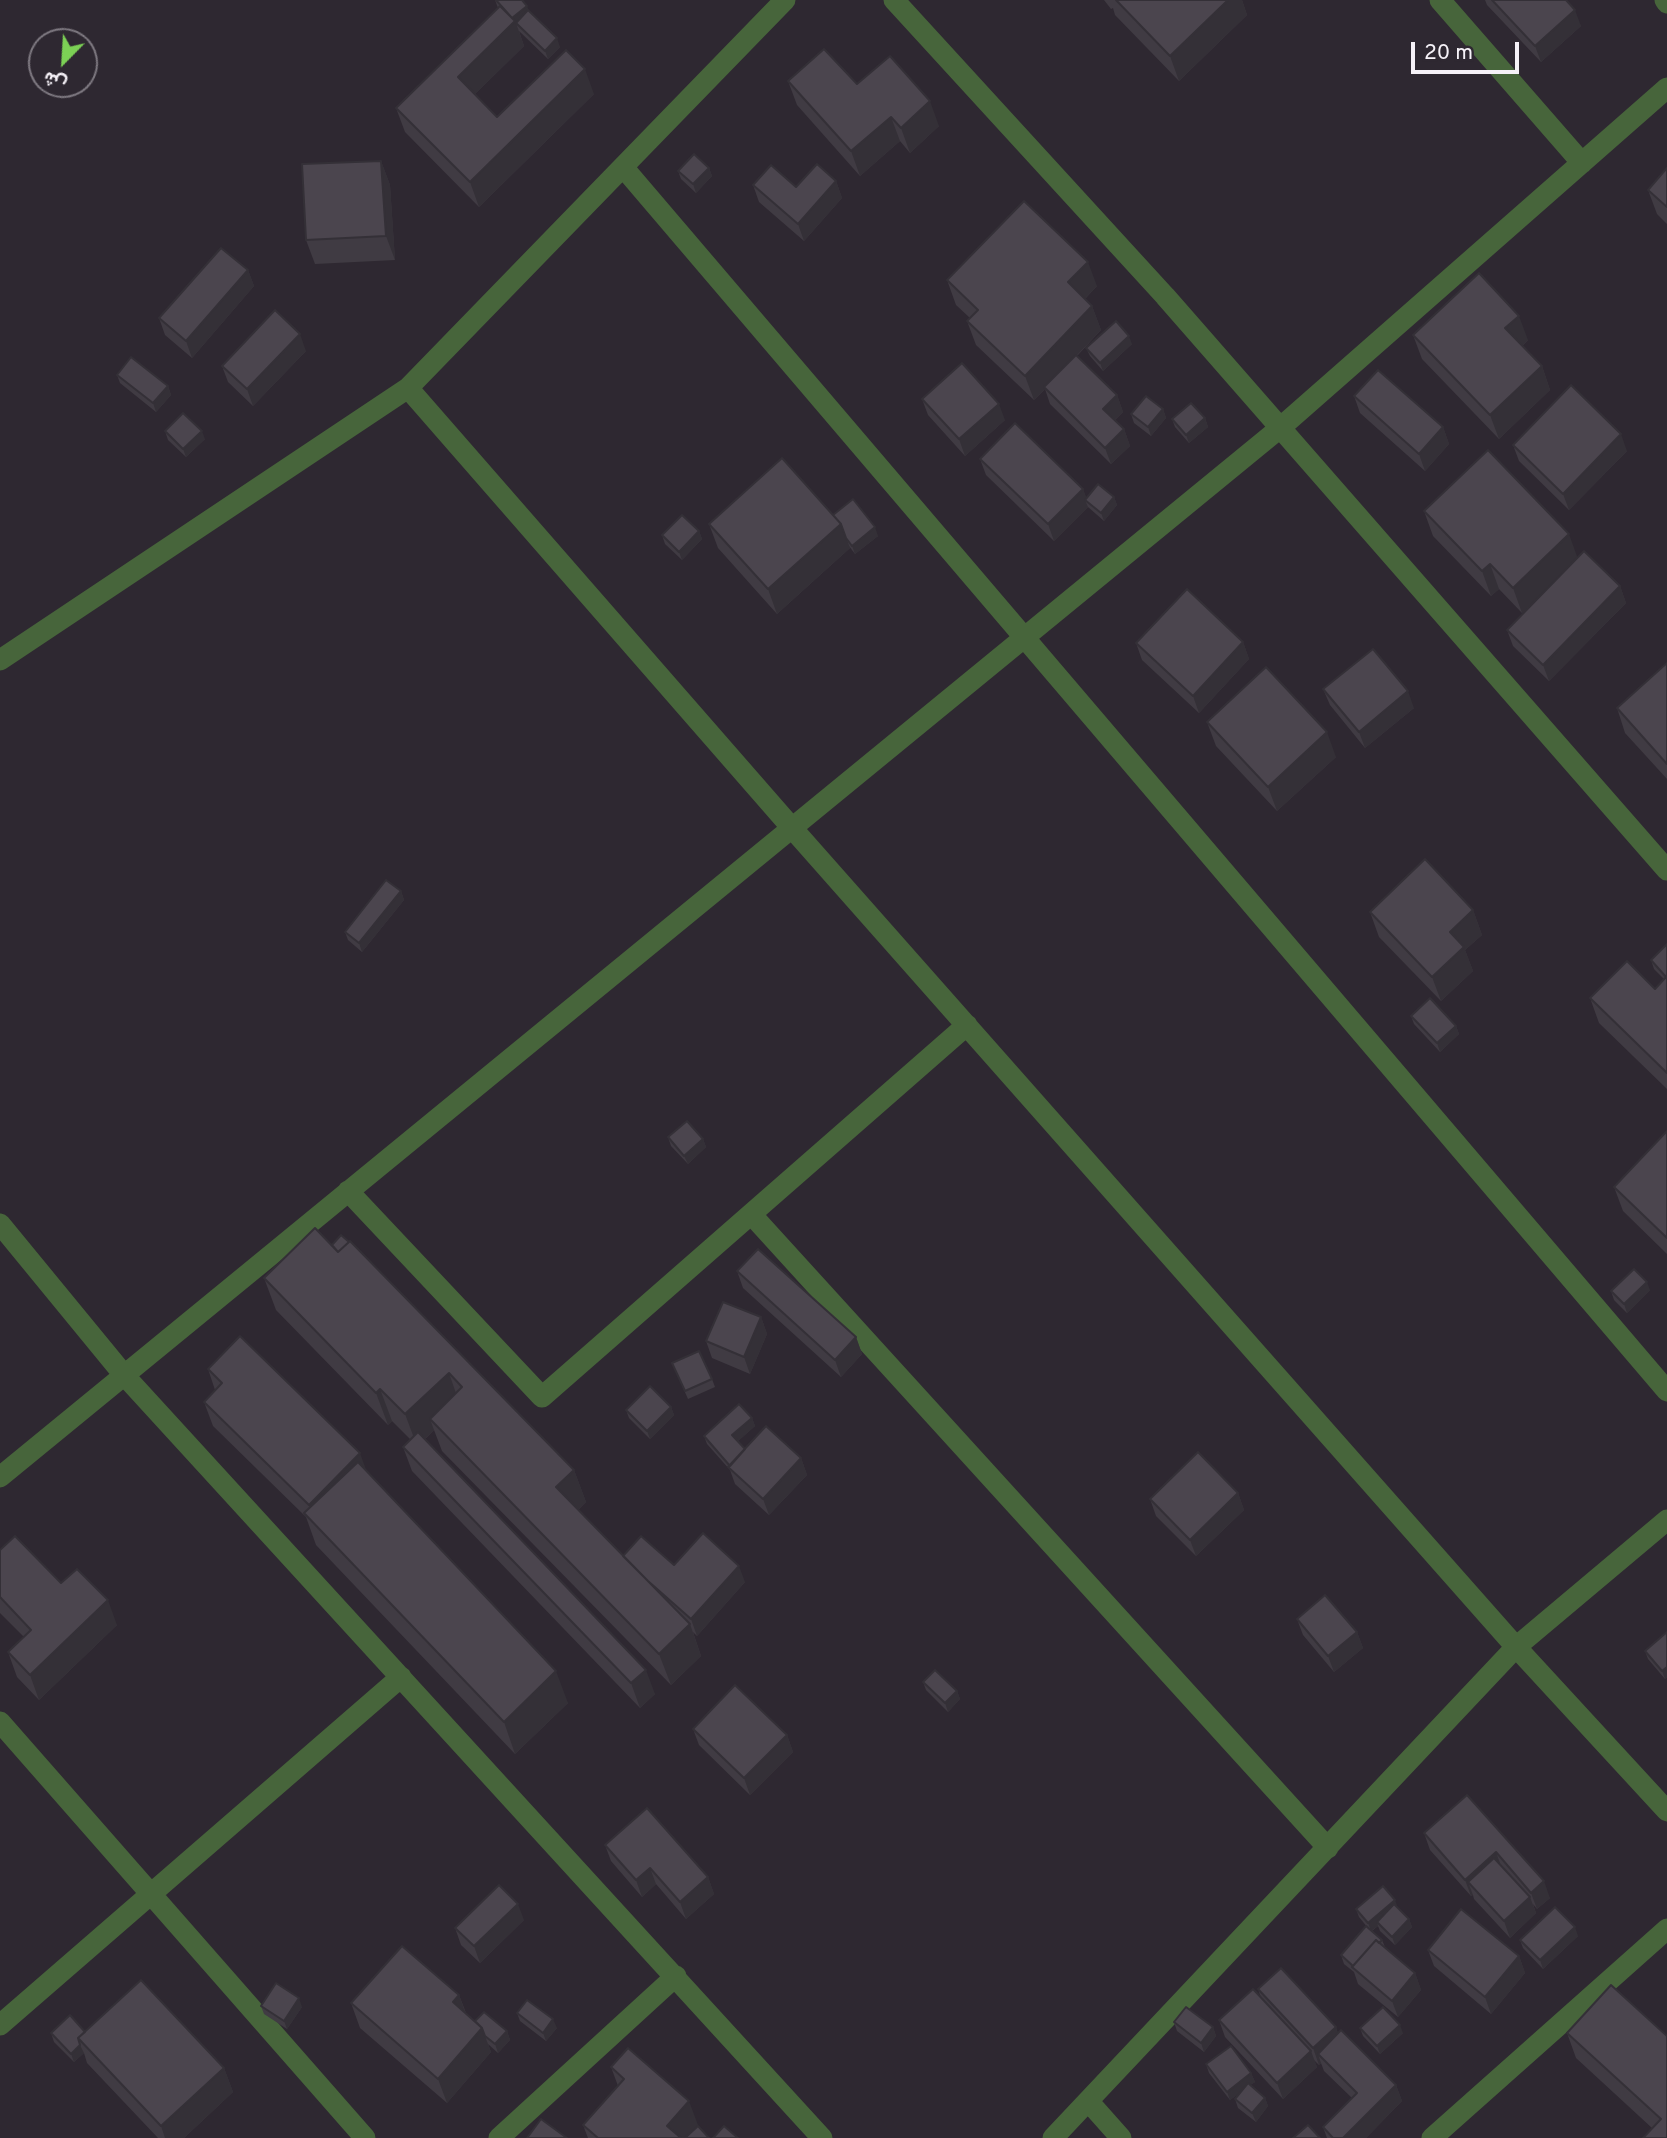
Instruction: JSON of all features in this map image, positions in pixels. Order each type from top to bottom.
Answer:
[{"type":"street","points":[[0,660],[408,388],[785,0]]},
{"type":"street","points":[[894,0],[1165,296],[1667,870]]},
{"type":"street","points":[[1440,0],[1582,163]]},
{"type":"street","points":[[0,1477],[1280,428],[1667,88]]},
{"type":"street","points":[[623,167],[1667,1391]]},
{"type":"street","points":[[408,388],[792,828],[1516,1647],[1667,1811]]},
{"type":"street","points":[[348,1191],[542,1397],[967,1025]]},
{"type":"street","points":[[751,1214],[1328,1848]]},
{"type":"street","points":[[0,1224],[124,1375],[676,1976],[821,2138]]},
{"type":"street","points":[[1053,2138],[1516,1647],[1667,1520]]},
{"type":"street","points":[[0,2025],[401,1677]]},
{"type":"street","points":[[0,1722],[365,2138]]},
{"type":"street","points":[[1432,2138],[1667,1929]]},
{"type":"street","points":[[499,2138],[676,1976]]},
{"type":"street","points":[[1088,2102],[1121,2138]]},
{"type":"building","points":[[496,0],[522,0],[527,6],[512,18]]},
{"type":"building","points":[[1116,0],[1228,0],[1170,56]]},
{"type":"building","points":[[1492,0],[1566,0],[1575,10],[1535,46]]},
{"type":"building","points":[[500,6],[515,21],[458,77],[497,117],[566,50],[585,69],[470,182],[396,108]]},
{"type":"building","points":[[528,10],[557,38],[545,51],[516,23]]},
{"type":"building","points":[[824,49],[857,84],[890,56],[930,101],[901,128],[891,117],[851,151],[788,81]]},
{"type":"building","points":[[694,154],[709,168],[693,184],[678,171]]},
{"type":"building","points":[[381,161],[386,236],[306,240],[302,164]]},
{"type":"building","points":[[817,164],[836,181],[798,224],[753,185],[771,165],[796,187]]},
{"type":"building","points":[[1667,168],[1667,207],[1648,190]]},
{"type":"building","points":[[1024,201],[1088,262],[1068,282],[1092,306],[1025,376],[967,321],[978,310],[947,280]]},
{"type":"building","points":[[221,248],[248,270],[186,341],[159,318]]},
{"type":"building","points":[[1479,273],[1519,316],[1505,328],[1542,366],[1490,415],[1413,335]]},
{"type":"building","points":[[275,310],[300,334],[247,389],[222,366]]},
{"type":"building","points":[[1116,321],[1129,336],[1100,363],[1086,348]]},
{"type":"building","points":[[1076,355],[1117,395],[1103,409],[1124,429],[1105,448],[1044,387]]},
{"type":"building","points":[[131,357],[168,386],[153,403],[117,375]]},
{"type":"building","points":[[962,363],[999,404],[959,439],[922,399]]},
{"type":"building","points":[[1378,370],[1443,427],[1419,454],[1354,396]]},
{"type":"building","points":[[1571,385],[1621,434],[1563,494],[1513,445]]},
{"type":"building","points":[[1146,396],[1163,409],[1148,427],[1131,414]]},
{"type":"building","points":[[1191,403],[1205,418],[1186,435],[1172,419]]},
{"type":"building","points":[[183,413],[202,431],[183,449],[165,431]]},
{"type":"building","points":[[1015,423],[1083,489],[1048,524],[980,459]]},
{"type":"building","points":[[1488,450],[1569,534],[1513,588],[1490,564],[1482,571],[1424,511]]},
{"type":"building","points":[[782,458],[841,524],[768,589],[709,524]]},
{"type":"building","points":[[1098,484],[1114,497],[1101,513],[1085,500]]},
{"type":"building","points":[[853,499],[875,527],[852,546],[841,524],[833,515]]},
{"type":"building","points":[[682,515],[699,531],[679,552],[662,535]]},
{"type":"building","points":[[1584,551],[1620,586],[1543,665],[1507,630]]},
{"type":"building","points":[[1187,589],[1243,642],[1193,696],[1136,643]]},
{"type":"building","points":[[1373,649],[1408,691],[1359,732],[1323,689]]},
{"type":"building","points":[[1667,663],[1667,764],[1617,708]]},
{"type":"building","points":[[1266,667],[1327,732],[1268,787],[1207,722]]},
{"type":"building","points":[[1425,859],[1473,910],[1450,932],[1464,947],[1432,977],[1370,912]]},
{"type":"building","points":[[386,880],[401,891],[359,943],[345,932]]},
{"type":"building","points":[[1667,944],[1667,976],[1666,977],[1651,960]]},
{"type":"building","points":[[1627,961],[1655,989],[1667,976],[1667,1073],[1590,998]]},
{"type":"building","points":[[1430,998],[1456,1026],[1437,1043],[1411,1016]]},
{"type":"building","points":[[687,1121],[703,1139],[684,1156],[668,1137]]},
{"type":"building","points":[[1667,1131],[1667,1238],[1614,1187]]},
{"type":"building","points":[[315,1228],[338,1252],[350,1241],[574,1470],[556,1487],[690,1624],[659,1654],[430,1419],[462,1387],[449,1373],[405,1414],[380,1389],[376,1393],[264,1278]]},
{"type":"building","points":[[341,1235],[349,1242],[338,1252],[332,1245]]},
{"type":"building","points":[[758,1249],[856,1337],[835,1360],[737,1271]]},
{"type":"building","points":[[1634,1269],[1647,1282],[1624,1304],[1611,1291]]},
{"type":"building","points":[[723,1302],[761,1317],[744,1357],[706,1341]]},
{"type":"building","points":[[240,1336],[360,1453],[309,1505],[204,1402],[222,1383],[208,1369]]},
{"type":"building","points":[[699,1351],[712,1379],[685,1391],[672,1363]]},
{"type":"building","points":[[650,1386],[671,1407],[647,1431],[626,1410]]},
{"type":"building","points":[[739,1404],[752,1418],[732,1435],[745,1449],[730,1466],[704,1436]]},
{"type":"building","points":[[766,1426],[801,1458],[763,1499],[728,1467]]},
{"type":"building","points":[[418,1432],[646,1670],[631,1683],[403,1447]]},
{"type":"building","points":[[1198,1452],[1238,1493],[1190,1540],[1150,1499]]},
{"type":"building","points":[[358,1462],[556,1671],[504,1722],[304,1513]]},
{"type":"building","points":[[703,1533],[739,1566],[691,1619],[623,1556],[641,1536],[674,1565]]},
{"type":"building","points":[[15,1536],[61,1583],[77,1569],[108,1600],[30,1675],[8,1652],[31,1630],[0,1597],[0,1550]]},
{"type":"building","points":[[1325,1595],[1357,1632],[1328,1656],[1297,1619]]},
{"type":"building","points":[[1667,1632],[1667,1667],[1662,1671],[1645,1651]]},
{"type":"building","points":[[935,1670],[957,1691],[945,1703],[923,1682]]},
{"type":"building","points":[[735,1685],[787,1735],[744,1778],[693,1729]]},
{"type":"building","points":[[1467,1795],[1544,1881],[1531,1893],[1496,1852],[1465,1880],[1424,1833]]},
{"type":"building","points":[[647,1808],[708,1877],[680,1902],[650,1868],[636,1880],[605,1845]]},
{"type":"building","points":[[1494,1858],[1530,1897],[1504,1921],[1468,1882]]},
{"type":"building","points":[[499,1885],[518,1904],[474,1946],[455,1928]]},
{"type":"building","points":[[1383,1886],[1395,1900],[1368,1923],[1356,1909]]},
{"type":"building","points":[[1394,1904],[1409,1919],[1392,1937],[1377,1922]]},
{"type":"building","points":[[1555,1907],[1575,1927],[1540,1960],[1520,1940]]},
{"type":"building","points":[[1461,1909],[1519,1956],[1485,1997],[1428,1950]]},
{"type":"building","points":[[1366,1926],[1382,1940],[1379,1943],[1376,1940],[1353,1966],[1341,1955]]},
{"type":"building","points":[[1376,1940],[1415,1973],[1392,2001],[1352,1967]]},
{"type":"building","points":[[402,1946],[459,1995],[453,2002],[482,2028],[438,2079],[351,2003]]},
{"type":"building","points":[[1281,1968],[1336,2027],[1313,2048],[1258,1989]]},
{"type":"building","points":[[141,1980],[224,2068],[161,2126],[78,2038]]},
{"type":"building","points":[[276,1983],[299,1998],[284,2021],[261,2006]]},
{"type":"building","points":[[1611,1985],[1667,2036],[1667,2138],[1643,2138],[1661,2119],[1567,2033]]},
{"type":"building","points":[[1253,1989],[1311,2051],[1277,2083],[1219,2020]]},
{"type":"building","points":[[527,2000],[553,2019],[543,2033],[517,2013]]},
{"type":"building","points":[[1186,2007],[1213,2027],[1201,2043],[1174,2022]]},
{"type":"building","points":[[1383,2007],[1400,2025],[1377,2046],[1360,2028]]},
{"type":"building","points":[[484,2012],[507,2031],[495,2044],[485,2036],[475,2021]]},
{"type":"building","points":[[70,2015],[85,2032],[78,2038],[80,2045],[71,2054],[51,2033]]},
{"type":"building","points":[[1341,2030],[1396,2085],[1343,2138],[1333,2138],[1323,2127],[1357,2093],[1318,2054]]},
{"type":"building","points":[[1231,2046],[1251,2073],[1227,2092],[1206,2064]]},
{"type":"building","points":[[628,2048],[689,2101],[667,2126],[681,2138],[598,2138],[583,2125],[624,2079],[611,2067]]},
{"type":"building","points":[[1248,2083],[1265,2098],[1252,2113],[1235,2099]]},
{"type":"building","points":[[541,2119],[567,2138],[527,2138]]},
{"type":"building","points":[[1308,2125],[1320,2138],[1293,2138]]},
{"type":"building","points":[[698,2126],[709,2138],[685,2138]]},
{"type":"building","points":[[724,2126],[738,2138],[713,2138]]}]
